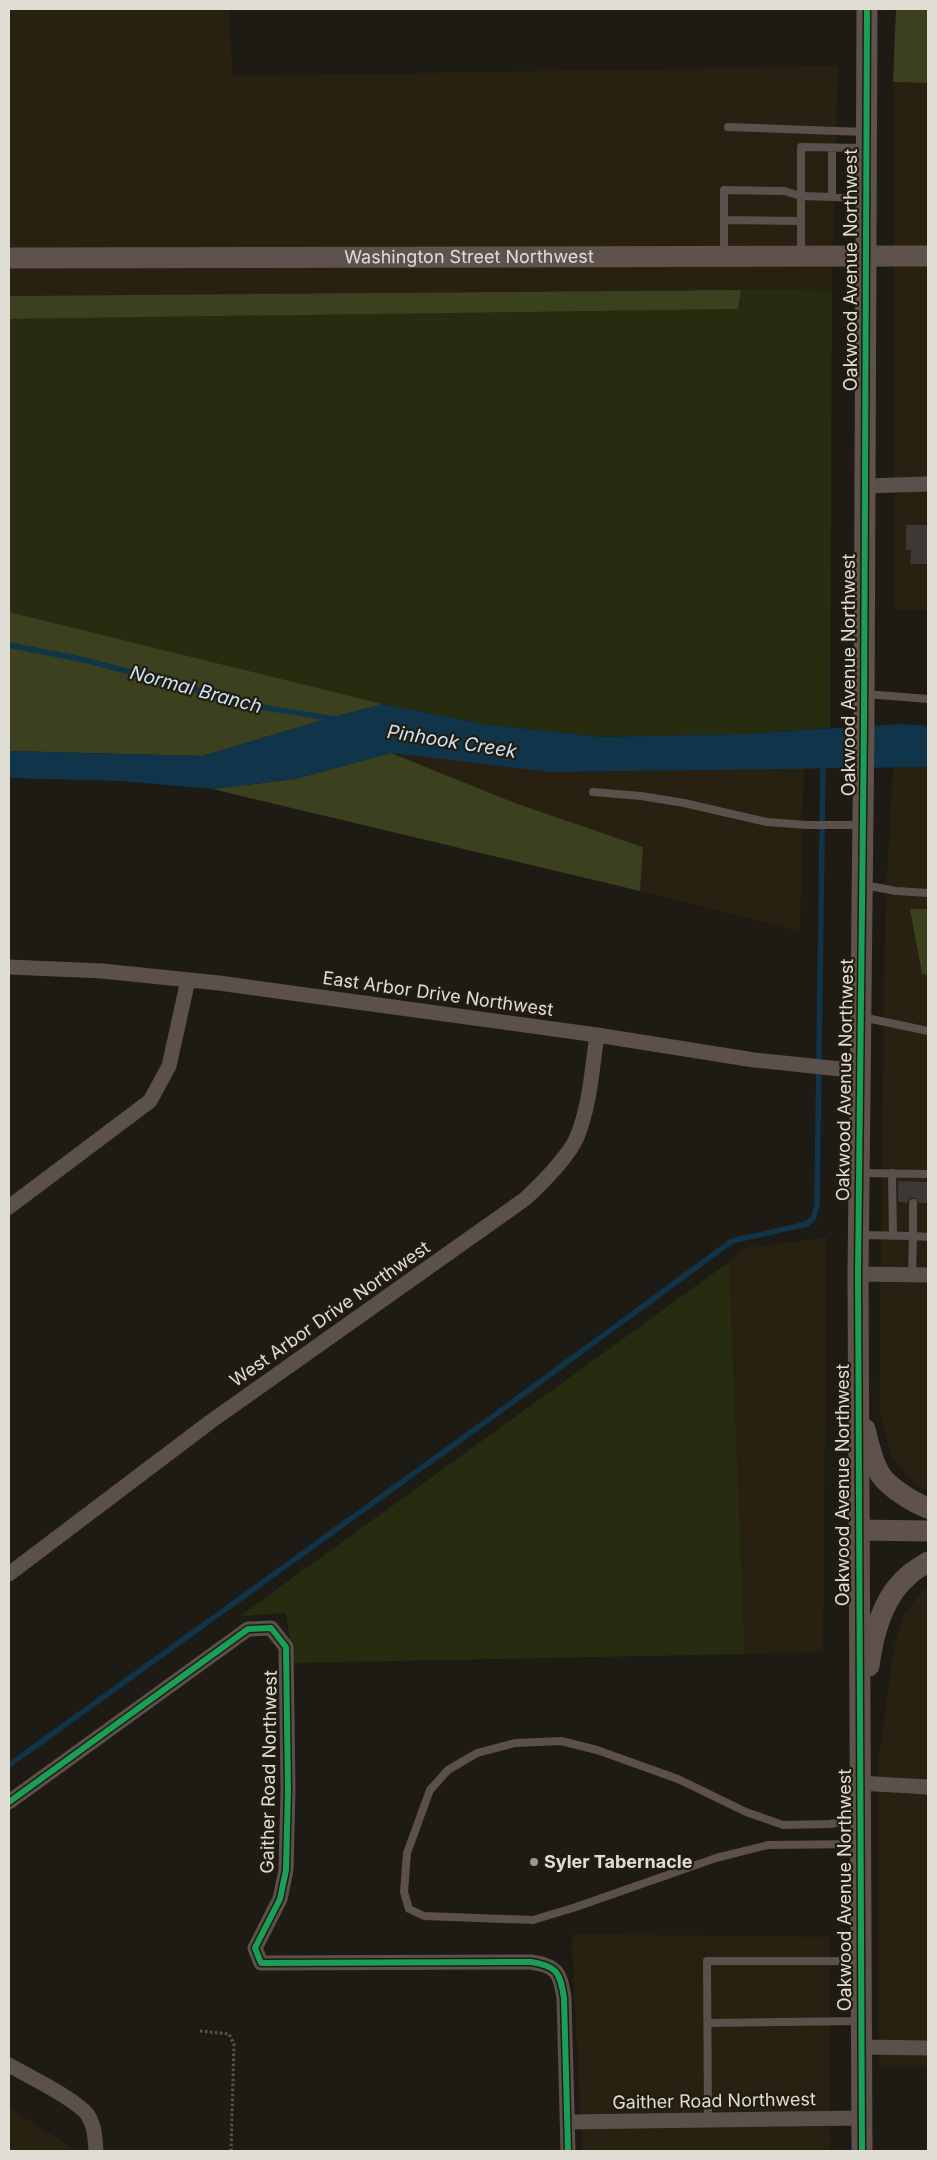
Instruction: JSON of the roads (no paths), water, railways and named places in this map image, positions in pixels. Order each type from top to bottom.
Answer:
[{"type":"street","name":"Oakwood Avenue Northwest","points":[[862,2151],[859,1844],[858,1235],[864,722],[867,9]]},
{"type":"street","name":"Washington Street Northwest","points":[[9,258],[928,256]]},
{"type":"street","points":[[865,486],[928,484]]},
{"type":"street","name":"East Arbor Drive Northwest","points":[[9,967],[102,971],[188,980],[597,1035],[754,1060],[860,1071]]},
{"type":"street","points":[[9,1207],[150,1102],[169,1066],[188,980]]},
{"type":"street","name":"West Arbor Drive Northwest","points":[[9,1574],[210,1422],[525,1199],[545,1181],[576,1139],[587,1106],[597,1035]]},
{"type":"street","points":[[858,1274],[928,1275]]},
{"type":"street","points":[[858,1397],[871,1450],[880,1475],[898,1491],[928,1508]]},
{"type":"street","points":[[858,1530],[928,1531]]},
{"type":"street","points":[[859,1735],[873,1638],[883,1612],[887,1603],[908,1575],[928,1562]]},
{"type":"street","name":"Gaither Road Northwest","points":[[9,1802],[248,1630],[271,1628],[286,1647],[288,1789],[286,1870],[280,1899],[255,1948],[261,1963],[531,1962],[549,1965],[561,1978],[564,1998],[568,2151]]},
{"type":"street","points":[[859,1783],[928,1787]]},
{"type":"street","points":[[861,2047],[928,2048]]},
{"type":"street","points":[[9,2065],[64,2096],[87,2114],[95,2132],[96,2151]]},
{"type":"street","name":"Gaither Road Northwest","points":[[567,2122],[862,2118]]},
{"type":"lane","points":[[728,127],[867,140]]},
{"type":"lane","points":[[801,257],[801,147],[832,148],[867,140]]},
{"type":"lane","points":[[832,148],[832,197]]},
{"type":"lane","points":[[724,257],[724,190],[784,191],[801,196],[867,198]]},
{"type":"lane","points":[[724,220],[801,221]]},
{"type":"lane","points":[[864,694],[928,699]]},
{"type":"lane","points":[[593,792],[641,796],[684,803],[767,822],[807,825],[863,825]]},
{"type":"lane","points":[[862,885],[896,891],[928,893]]},
{"type":"lane","points":[[860,1016],[928,1031]]},
{"type":"lane","points":[[859,1173],[928,1174]]},
{"type":"lane","points":[[892,1173],[893,1236]]},
{"type":"lane","points":[[912,1173],[913,1183]]},
{"type":"lane","points":[[912,1274],[913,1203]]},
{"type":"lane","points":[[858,1235],[928,1237]]},
{"type":"lane","points":[[859,1819],[830,1824],[783,1825],[746,1812],[678,1779],[597,1750],[561,1741],[515,1743],[477,1753],[448,1770],[430,1790],[407,1853],[404,1892],[409,1909],[424,1916],[533,1920],[716,1858],[768,1845],[859,1844]]},
{"type":"lane","points":[[708,2120],[708,1961],[860,1961]]},
{"type":"lane","points":[[708,2023],[861,2021]]},
{"type":"water","name":"Pinhook Creek","points":[[383,704],[483,724],[601,737],[741,734],[900,724],[928,726],[928,767],[550,772],[391,753],[295,779],[212,789],[122,781],[9,778],[9,751],[202,756]]},
{"type":"waterway","name":"Normal Branch","points":[[9,645],[85,660],[261,707],[335,719]]},
{"type":"waterway","points":[[9,1765],[488,1420],[732,1241],[807,1224],[814,1217],[817,1204],[823,763]]},
{"type":"place","name":"Syler Tabernacle","points":[[534,1862]]}]
